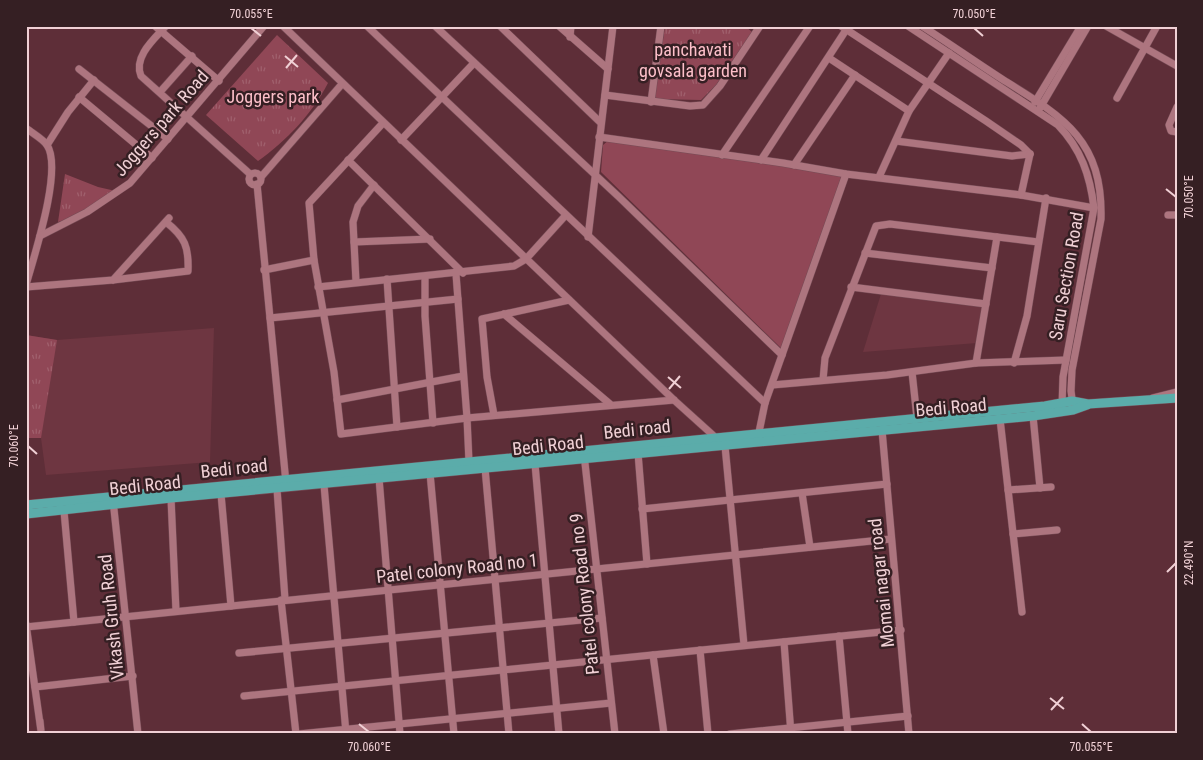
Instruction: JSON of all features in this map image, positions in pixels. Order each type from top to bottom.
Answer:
[{"type":"main road","points":[[1073,405],[1177,398]]},
{"type":"main road","name":"Bedi road","points":[[26,505],[113,501],[283,485],[469,462],[584,454],[715,438],[758,439],[917,418],[1073,405]]},
{"type":"main road","name":"Bedi Road","points":[[26,514],[64,510],[113,501],[221,494],[283,485],[324,485],[379,478],[535,464],[584,454],[638,453],[725,446],[758,439],[1033,416],[1062,407]]},
{"type":"street","points":[[155,26],[163,29],[219,81]]},
{"type":"street","name":"Joggers park Road","points":[[40,236],[87,212],[120,192],[188,118],[264,26]]},
{"type":"street","points":[[283,26],[674,400],[725,446],[744,646]]},
{"type":"street","points":[[367,26],[440,98],[765,403]]},
{"type":"street","points":[[435,26],[595,174],[782,355]]},
{"type":"street","points":[[500,26],[602,123]]},
{"type":"street","points":[[559,26],[608,69]]},
{"type":"street","points":[[570,37],[571,26]]},
{"type":"street","points":[[588,238],[613,26]]},
{"type":"street","points":[[651,102],[661,26]]},
{"type":"street","points":[[605,95],[690,106],[703,104],[720,86],[758,29],[749,26]]},
{"type":"street","points":[[722,155],[810,26]]},
{"type":"street","name":"Saru Section Road","points":[[908,26],[1070,126],[1079,137],[1093,164],[1101,198],[1101,219],[1072,370],[1073,405]]},
{"type":"street","name":"Saru Section Road","points":[[922,26],[1037,105],[1062,130],[1079,153],[1091,182],[1094,208],[1063,377],[1062,407]]},
{"type":"street","points":[[1037,105],[1081,26]]},
{"type":"street","points":[[1037,105],[1088,26]]},
{"type":"street","points":[[1106,26],[1177,61]]},
{"type":"street","points":[[1116,26],[1177,66]]},
{"type":"street","points":[[1117,98],[1157,26]]},
{"type":"street","points":[[761,160],[829,58],[843,28],[929,83],[1020,145],[1030,154]]},
{"type":"street","points":[[163,29],[145,50],[139,61],[138,69],[141,76],[250,174]]},
{"type":"street","points":[[879,177],[909,111],[949,53]]},
{"type":"street","points":[[160,92],[192,56]]},
{"type":"street","points":[[829,58],[909,111]]},
{"type":"street","points":[[401,140],[474,63]]},
{"type":"street","points":[[80,69],[168,139]]},
{"type":"street","points":[[794,165],[855,75]]},
{"type":"street","points":[[47,145],[94,80]]},
{"type":"street","points":[[342,84],[261,177],[258,184],[283,485],[283,599],[286,649],[297,734],[346,732],[453,718],[611,703]]},
{"type":"street","points":[[80,97],[152,158]]},
{"type":"street","points":[[1174,131],[1169,125],[1177,107]]},
{"type":"street","points":[[383,123],[309,203],[314,260],[341,434],[494,415],[674,400]]},
{"type":"street","points":[[26,128],[47,145],[53,164],[40,236],[26,286],[113,280],[188,271],[188,251],[181,234],[168,220],[113,280]]},
{"type":"street","points":[[1163,130],[1174,131]]},
{"type":"street","points":[[599,137],[846,174],[1046,198],[1094,208]]},
{"type":"street","points":[[896,141],[1012,156],[1030,154]]},
{"type":"street","points":[[1021,195],[1030,154]]},
{"type":"street","points":[[348,160],[430,239],[460,274],[458,299],[469,462]]},
{"type":"street","points":[[250,174],[256,172],[261,177]]},
{"type":"street","points":[[250,174],[248,177],[250,183],[258,184]]},
{"type":"street","points":[[758,439],[765,403],[846,174]]},
{"type":"street","points":[[356,282],[354,242],[356,212],[374,185]]},
{"type":"street","points":[[1014,362],[1027,316],[1046,198]]},
{"type":"street","points":[[1168,214],[1177,215]]},
{"type":"street","points":[[318,288],[356,282],[460,274],[514,266],[526,259],[565,216]]},
{"type":"street","points":[[823,380],[825,358],[876,226],[890,224],[1038,242]]},
{"type":"street","points":[[976,364],[997,238]]},
{"type":"street","points":[[354,242],[430,239]]},
{"type":"street","points":[[865,253],[992,268]]},
{"type":"street","points":[[264,270],[314,260]]},
{"type":"street","points":[[425,277],[424,302],[433,423]]},
{"type":"street","points":[[387,279],[397,427]]},
{"type":"street","points":[[851,287],[986,304]]},
{"type":"street","points":[[270,318],[458,299]]},
{"type":"street","points":[[494,415],[487,377],[482,319],[569,300]]},
{"type":"street","points":[[504,314],[610,404]]},
{"type":"street","points":[[772,385],[976,364],[1044,359],[1066,360]]},
{"type":"street","points":[[912,372],[917,418]]},
{"type":"street","points":[[337,400],[463,376]]},
{"type":"street","points":[[1149,400],[1166,393],[1177,392]]},
{"type":"street","points":[[1033,416],[1040,488]]},
{"type":"street","points":[[1000,419],[1022,612]]},
{"type":"street","name":"Momai nagar road","points":[[882,430],[909,734]]},
{"type":"street","points":[[638,453],[646,564]]},
{"type":"street","name":"Patel colony Road no 9","points":[[584,454],[615,734]]},
{"type":"street","points":[[535,464],[558,734]]},
{"type":"street","points":[[484,468],[508,734]]},
{"type":"street","points":[[430,473],[454,734]]},
{"type":"street","points":[[379,478],[400,734]]},
{"type":"street","points":[[642,509],[887,484]]},
{"type":"street","points":[[324,485],[346,732]]},
{"type":"street","points":[[1008,490],[1052,488]]},
{"type":"street","points":[[802,493],[810,547]]},
{"type":"street","points":[[221,494],[231,606]]},
{"type":"street","points":[[171,498],[176,611]]},
{"type":"street","name":"Vikash Gruh Road","points":[[113,501],[127,616],[138,734]]},
{"type":"street","points":[[64,510],[74,622]]},
{"type":"street","points":[[1013,534],[1057,530]]},
{"type":"street","name":"Patel colony Road no 1","points":[[26,626],[891,539]]},
{"type":"street","points":[[239,653],[602,618]]},
{"type":"street","points":[[26,626],[40,721]]},
{"type":"street","points":[[244,696],[901,630]]},
{"type":"street","points":[[839,636],[848,734]]},
{"type":"street","points":[[784,642],[791,730]]},
{"type":"street","points":[[700,650],[708,734]]},
{"type":"street","points":[[652,655],[664,734]]},
{"type":"street","points":[[35,687],[133,676]]},
{"type":"street","points":[[730,734],[791,730],[908,716]]},
{"type":"shaded area","points":[[881,294],[986,305],[977,343],[863,352]]},
{"type":"shaded area","points":[[214,328],[210,462],[46,475],[41,438],[26,438],[26,335],[57,340]]},
{"type":"green space","name":"panchavati govsala garden","points":[[665,26],[745,26],[752,32],[716,85],[701,100],[654,99]]},
{"type":"green space","name":"Joggers park","points":[[277,35],[328,83],[298,126],[258,161],[206,115]]},
{"type":"green space","points":[[609,140],[766,161],[800,162],[844,176],[783,350],[601,172],[603,145]]},
{"type":"green space","points":[[65,174],[98,187],[120,192],[80,216],[58,222]]},
{"type":"green space","points":[[26,335],[57,340],[41,438],[26,438]]}]
